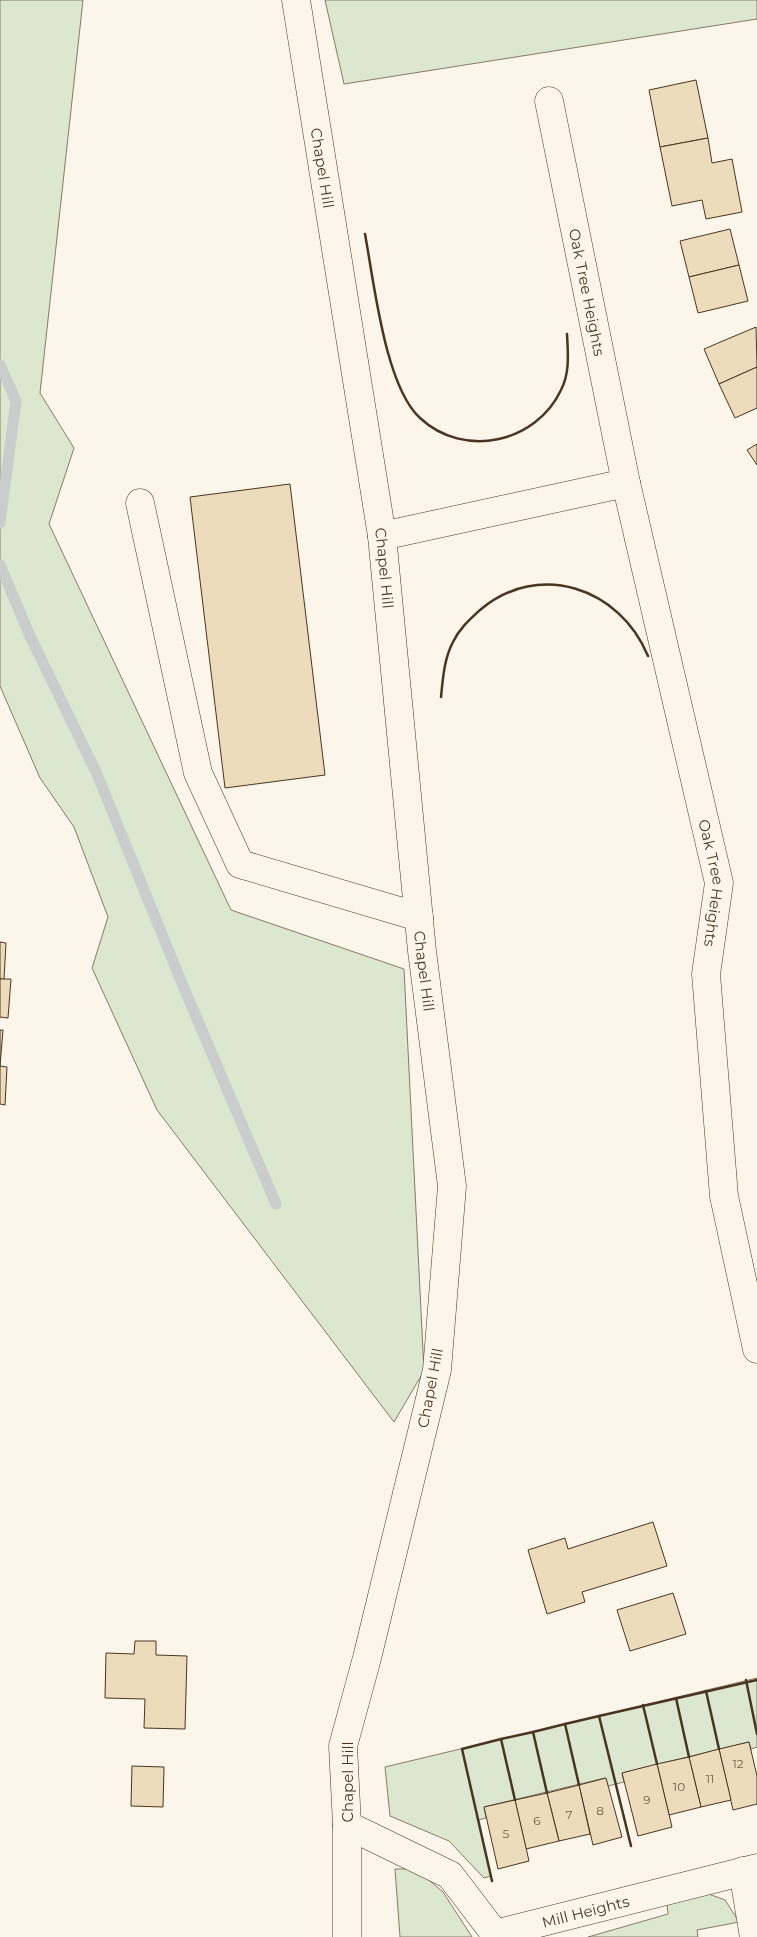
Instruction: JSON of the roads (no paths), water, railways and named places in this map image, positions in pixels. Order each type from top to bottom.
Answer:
[{"type":"street","name":"Chapel Hill","points":[[296,0],[382,536],[419,917],[452,1186],[437,1370],[369,1649],[343,1746],[347,1825],[347,1937]]},
{"type":"street","name":"Oak Tree Heights","points":[[549,102],[626,483],[720,883],[706,974],[724,1196],[757,1349]]},
{"type":"street","points":[[382,536],[626,483]]},
{"type":"street","points":[[140,503],[198,773],[240,864],[419,917]]},
{"type":"street","name":"Mill Heights","points":[[347,1825],[450,1875],[495,1934],[750,1870],[754,1937]]},
{"type":"waterway","points":[[0,365],[16,401],[0,523]]},
{"type":"waterway","points":[[0,565],[30,636],[97,774],[183,986],[276,1204]]}]
